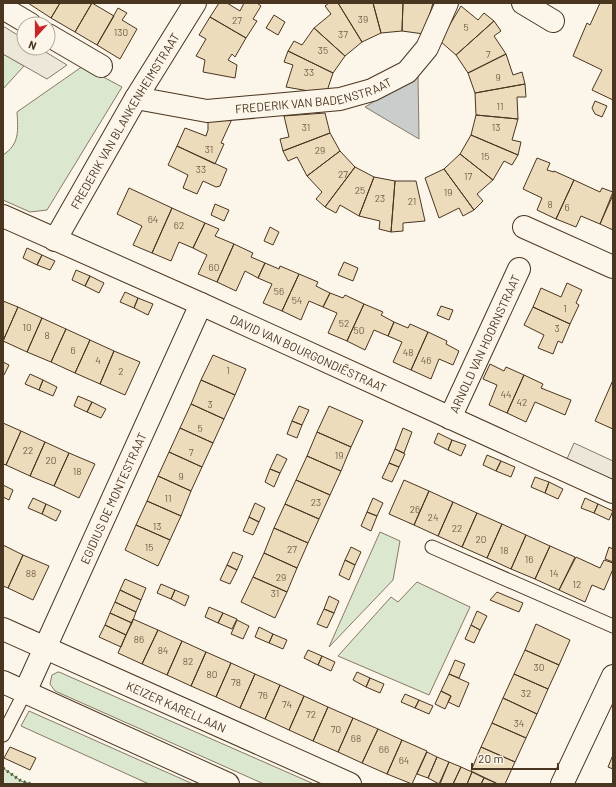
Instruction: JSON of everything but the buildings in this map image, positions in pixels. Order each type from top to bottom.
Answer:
[{"type":"street","name":"FREDERIK VAN BLANKENHEIMSTRAAT","points":[[55,240],[136,98],[195,3]]},
{"type":"street","name":"FREDERIK VAN BADENSTRAAT","points":[[136,98],[207,111],[340,99],[372,90],[407,72],[427,48],[447,3]]},
{"type":"street","points":[[522,3],[553,21]]},
{"type":"street","points":[[3,8],[16,16]]},
{"type":"street","points":[[56,40],[101,66]]},
{"type":"street","name":"DAVID VAN BOURGONDIËSTRAAT","points":[[3,216],[201,304],[613,492]]},
{"type":"street","points":[[524,227],[613,267]]},
{"type":"street","name":"ARNOLD VAN HOORNSTRAAT","points":[[450,418],[519,269]]},
{"type":"street","name":"EGIDIUS DE MONTESTRAAT","points":[[25,692],[201,304]]},
{"type":"street","name":"KEIZER KARELLAAN","points":[[3,629],[350,784]]},
{"type":"street","points":[[562,784],[613,676]]},
{"type":"street","points":[[3,682],[228,784]]},
{"type":"lane","points":[[432,547],[613,626]]},
{"type":"lane","points":[[3,735],[25,692]]},
{"type":"green space","points":[[3,54],[24,66],[3,89]]},
{"type":"green space","points":[[83,66],[122,87],[47,210],[30,212],[3,200],[3,155],[9,151],[17,136],[17,112]]},
{"type":"green space","points":[[380,532],[400,541],[393,580],[329,647]]},
{"type":"green space","points":[[417,582],[470,607],[429,695],[338,656],[391,597],[398,602]]},
{"type":"green space","points":[[58,672],[314,784],[264,784],[55,691],[50,684],[52,675]]},
{"type":"green space","points":[[29,711],[193,784],[149,784],[21,726]]},
{"type":"green space","points":[[3,768],[21,781],[31,784],[3,784]]},
{"type":"shaded area","points":[[3,26],[16,34],[16,56],[52,56],[67,65],[47,79],[3,54]]},
{"type":"shaded area","points":[[418,75],[419,139],[365,107]]},
{"type":"shaded area","points":[[574,443],[613,461],[613,480],[567,459]]},
{"type":"hedge","points":[[3,768],[21,781],[31,784]]}]
